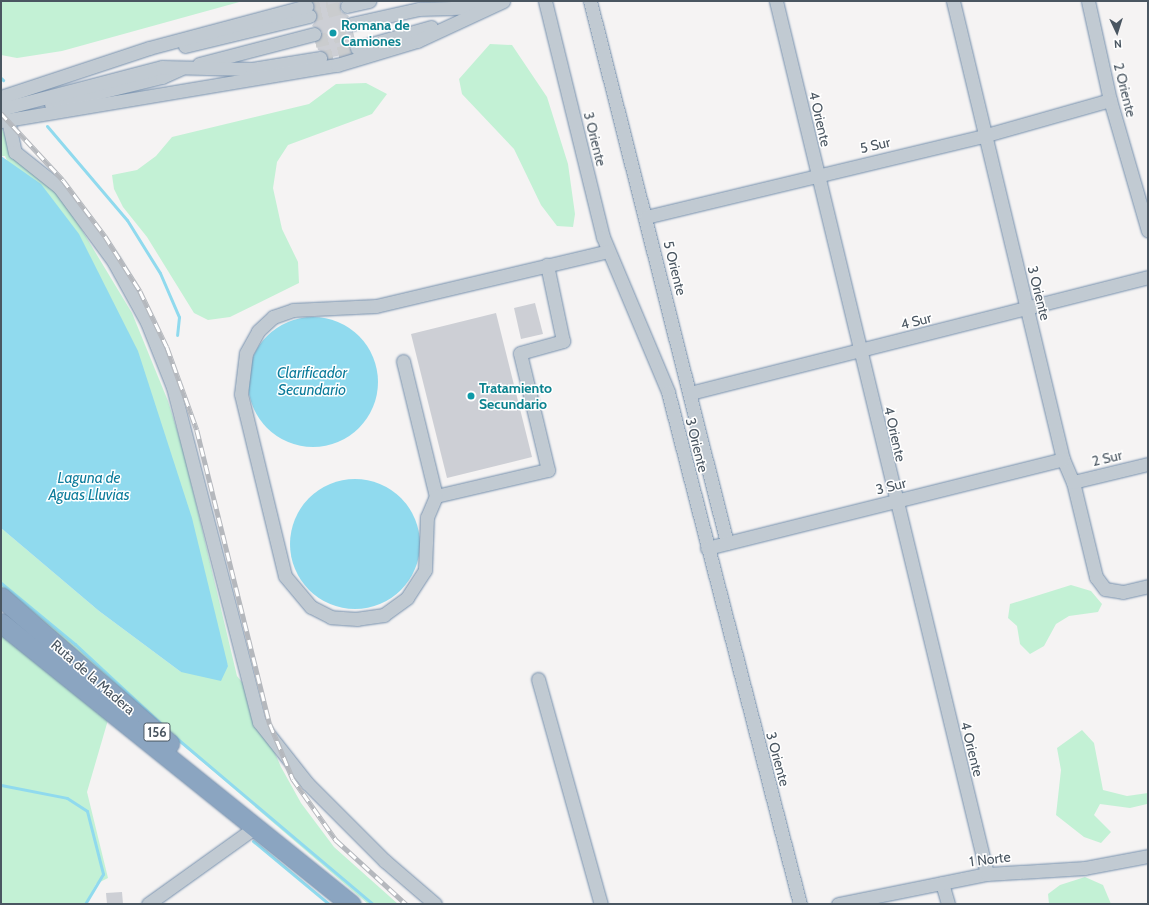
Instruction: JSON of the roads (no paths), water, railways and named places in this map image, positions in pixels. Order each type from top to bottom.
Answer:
[{"type":"highway","name":"Ruta de la Madera","points":[[1,597],[283,842],[310,870]]},
{"type":"highway","name":"Ruta de la Madera","points":[[1,622],[254,828],[310,870],[351,904]]},
{"type":"lane","points":[[347,6],[369,1]]},
{"type":"lane","points":[[3,117],[337,66],[417,41],[503,1]]},
{"type":"lane","name":"3 Oriente","points":[[545,1],[608,252],[668,392],[800,904]]},
{"type":"lane","name":"5 Oriente","points":[[590,1],[646,217],[727,543]]},
{"type":"lane","name":"4 Oriente","points":[[776,1],[895,501],[987,874]]},
{"type":"lane","name":"3 Oriente","points":[[953,1],[983,136],[1026,310],[1063,459],[1073,482],[1096,577],[1105,589],[1123,592],[1148,586]]},
{"type":"lane","name":"2 Oriente","points":[[1088,1],[1110,100],[1148,231]]},
{"type":"lane","points":[[352,28],[404,11],[490,7]]},
{"type":"lane","points":[[357,48],[490,7]]},
{"type":"lane","points":[[1,97],[104,65],[156,46],[308,11]]},
{"type":"lane","points":[[183,68],[314,38]]},
{"type":"lane","points":[[3,117],[162,67],[269,68],[320,58]]},
{"type":"lane","name":"5 Sur","points":[[646,217],[983,136],[1110,100]]},
{"type":"lane","points":[[3,117],[15,152],[59,187],[114,262],[147,322],[173,388],[259,722],[313,789],[385,861],[435,904]]},
{"type":"lane","points":[[403,361],[436,496],[428,516],[425,570],[407,598],[384,615],[357,619],[331,617],[311,607],[284,576],[241,394],[246,353],[258,331],[273,317],[294,310],[376,306],[608,252]]},
{"type":"lane","points":[[436,496],[548,470],[520,353],[563,341],[547,265]]},
{"type":"lane","name":"4 Sur","points":[[690,393],[1026,310],[1148,277]]},
{"type":"lane","name":"3 Sur","points":[[707,548],[1063,459]]},
{"type":"lane","name":"2 Sur","points":[[1073,482],[1148,464]]},
{"type":"lane","points":[[538,679],[601,904]]},
{"type":"lane","points":[[148,904],[254,828]]},
{"type":"lane","name":"1 Norte","points":[[838,904],[987,874],[1085,868],[1148,856]]},
{"type":"lane","points":[[942,883],[948,904]]},
{"type":"water","name":"Laguna de Aguas Lluvias","points":[[1,156],[41,184],[79,234],[138,351],[192,518],[228,666],[221,681],[181,672],[99,611],[1,528]]},
{"type":"water","name":"Clarificador Secundario","points":[[313,317],[326,318],[338,322],[359,336],[373,357],[377,369],[377,395],[373,407],[359,428],[338,442],[326,446],[313,447],[300,446],[288,442],[267,428],[253,407],[249,395],[248,382],[249,369],[253,357],[267,336],[288,322],[300,318]]},
{"type":"water","points":[[355,479],[368,480],[380,484],[401,498],[415,519],[419,531],[419,557],[415,569],[401,590],[380,604],[368,608],[355,609],[342,608],[330,604],[309,590],[295,569],[291,557],[290,544],[291,531],[295,519],[309,498],[330,484],[342,480]]},
{"type":"waterway","points":[[47,126],[127,220],[160,273],[179,317],[177,335]]},
{"type":"waterway","points":[[1,583],[75,644],[160,723]]},
{"type":"waterway","points":[[174,736],[373,904]]},
{"type":"waterway","points":[[1,785],[67,798],[87,811],[103,874],[85,904]]},
{"type":"waterway","points":[[253,841],[329,904]]},
{"type":"tunnel","points":[[307,6],[327,1]]},
{"type":"tunnel","points":[[309,16],[347,6]]},
{"type":"tunnel","points":[[315,41],[353,32]]},
{"type":"tunnel","points":[[320,58],[357,48]]},
{"type":"railway","points":[[1,113],[63,180],[105,236],[140,291],[167,347],[197,430],[270,724],[293,779],[336,840],[406,904]]},
{"type":"place","name":"Romana de Camiones","points":[[333,33]]},
{"type":"place","name":"Tratamiento Secundario","points":[[471,396]]}]
